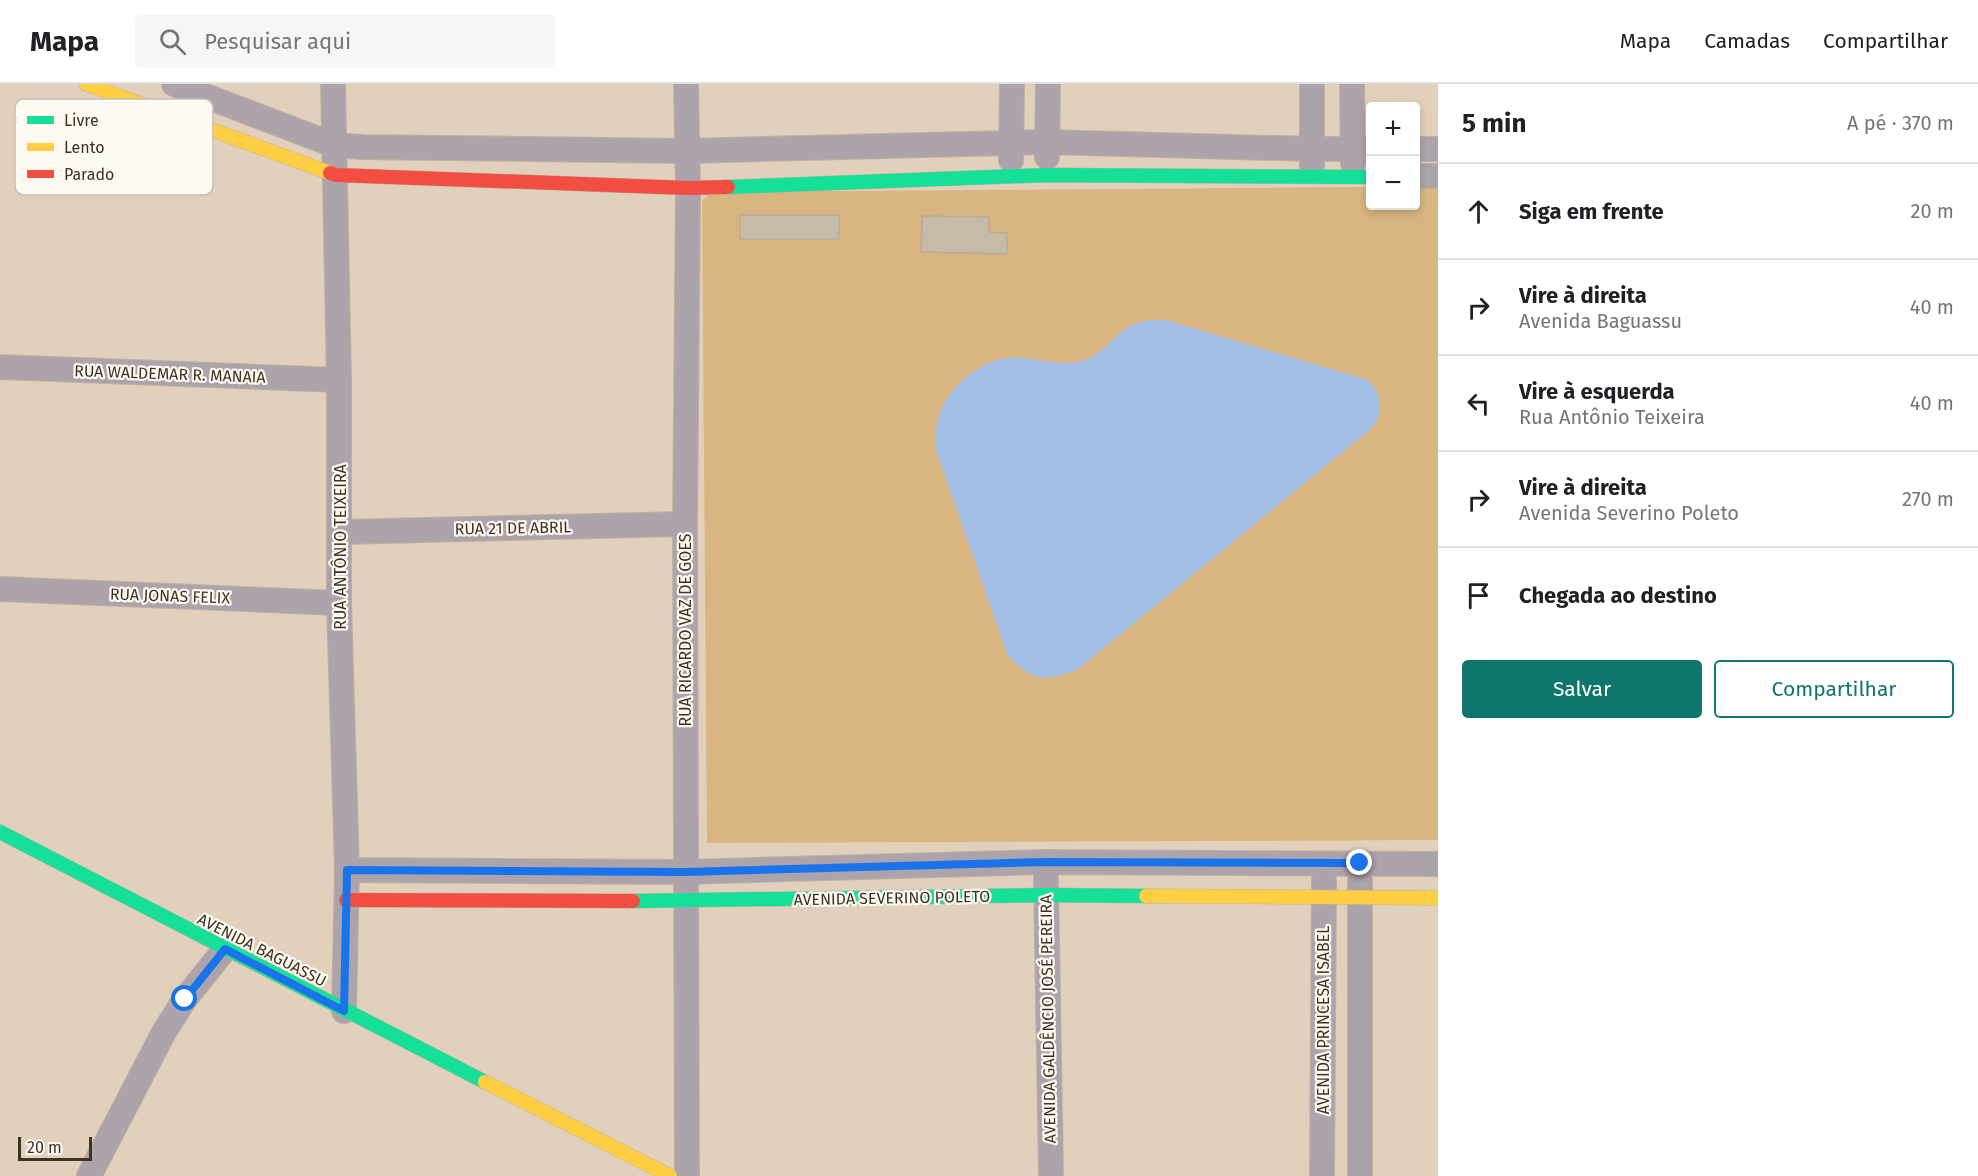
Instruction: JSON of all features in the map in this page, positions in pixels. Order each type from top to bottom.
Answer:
[{"type":"street","points":[[87,84],[128,99]]},
{"type":"street","points":[[174,84],[334,145],[362,147],[686,151],[1047,142],[1313,150],[1362,148]]},
{"type":"street","name":"RUA ANTÔNIO TEIXEIRA","points":[[333,84],[339,380],[339,603],[347,870],[344,1011]]},
{"type":"street","name":"RUA RICARDO VAZ DE GOES","points":[[686,84],[688,188],[685,524],[687,1176]]},
{"type":"street","points":[[1011,176],[1012,84]]},
{"type":"street","points":[[1047,175],[1048,84]]},
{"type":"street","points":[[1312,84],[1312,177]]},
{"type":"street","points":[[213,130],[336,175],[688,188],[1047,175],[1362,178],[1362,148],[1352,84]]},
{"type":"street","points":[[1420,149],[1438,149]]},
{"type":"street","points":[[1420,176],[1438,176]]},
{"type":"street","name":"RUA WALDEMAR R. MANAIA","points":[[0,367],[339,380]]},
{"type":"street","name":"RUA 21 DE ABRIL","points":[[340,532],[685,524]]},
{"type":"street","name":"RUA JONAS FELIX","points":[[0,589],[339,603]]},
{"type":"street","name":"AVENIDA BAGUASSU","points":[[0,832],[344,1011],[670,1176]]},
{"type":"street","name":"AVENIDA SEVERINO POLETO","points":[[347,870],[685,872],[1045,862],[1438,864]]},
{"type":"street","name":"AVENIDA GALDÊNCIO JOSÉ PEREIRA","points":[[1045,862],[1051,1176]]},
{"type":"street","points":[[1167,862],[1169,896]]},
{"type":"street","name":"AVENIDA PRINCESA ISABEL","points":[[1322,1176],[1324,863]]},
{"type":"street","points":[[1360,863],[1360,1176]]},
{"type":"street","name":"AVENIDA SEVERINO POLETO","points":[[346,900],[685,901],[1046,895],[1438,898]]},
{"type":"street","points":[[89,1176],[164,1032],[185,999],[225,949]]},
{"type":"shaded area","points":[[1438,186],[1438,840],[707,843],[702,201],[711,192],[1366,187],[1366,210],[1420,210],[1420,187]]},
{"type":"water","points":[[1150,320],[1166,320],[1368,380],[1379,397],[1380,409],[1377,421],[1373,427],[1077,670],[1047,678],[1031,675],[1007,654],[936,450],[936,426],[940,411],[963,380],[984,365],[1007,358],[1026,358],[1055,363],[1085,360],[1100,351],[1128,327]]},
{"type":"building","points":[[740,215],[839,215],[839,239],[740,239]]},
{"type":"building","points":[[922,216],[989,217],[989,232],[1007,233],[1007,254],[921,252]]},
{"type":"traffic: fast","points":[[728,187],[1047,175],[1366,177]]},
{"type":"traffic: fast","points":[[0,832],[485,1082]]},
{"type":"traffic: fast","points":[[633,901],[1046,895],[1146,896]]},
{"type":"traffic: slow","points":[[86,84],[127,99]]},
{"type":"traffic: slow","points":[[213,130],[330,173]]},
{"type":"traffic: slow","points":[[1146,896],[1438,898]]},
{"type":"traffic: slow","points":[[485,1082],[670,1176]]},
{"type":"traffic: jam","points":[[330,173],[688,188],[728,187]]},
{"type":"traffic: jam","points":[[346,900],[633,901]]},
{"type":"route","points":[[185,999],[225,949],[344,1011],[347,870],[685,872],[1045,862],[1360,863]]}]
